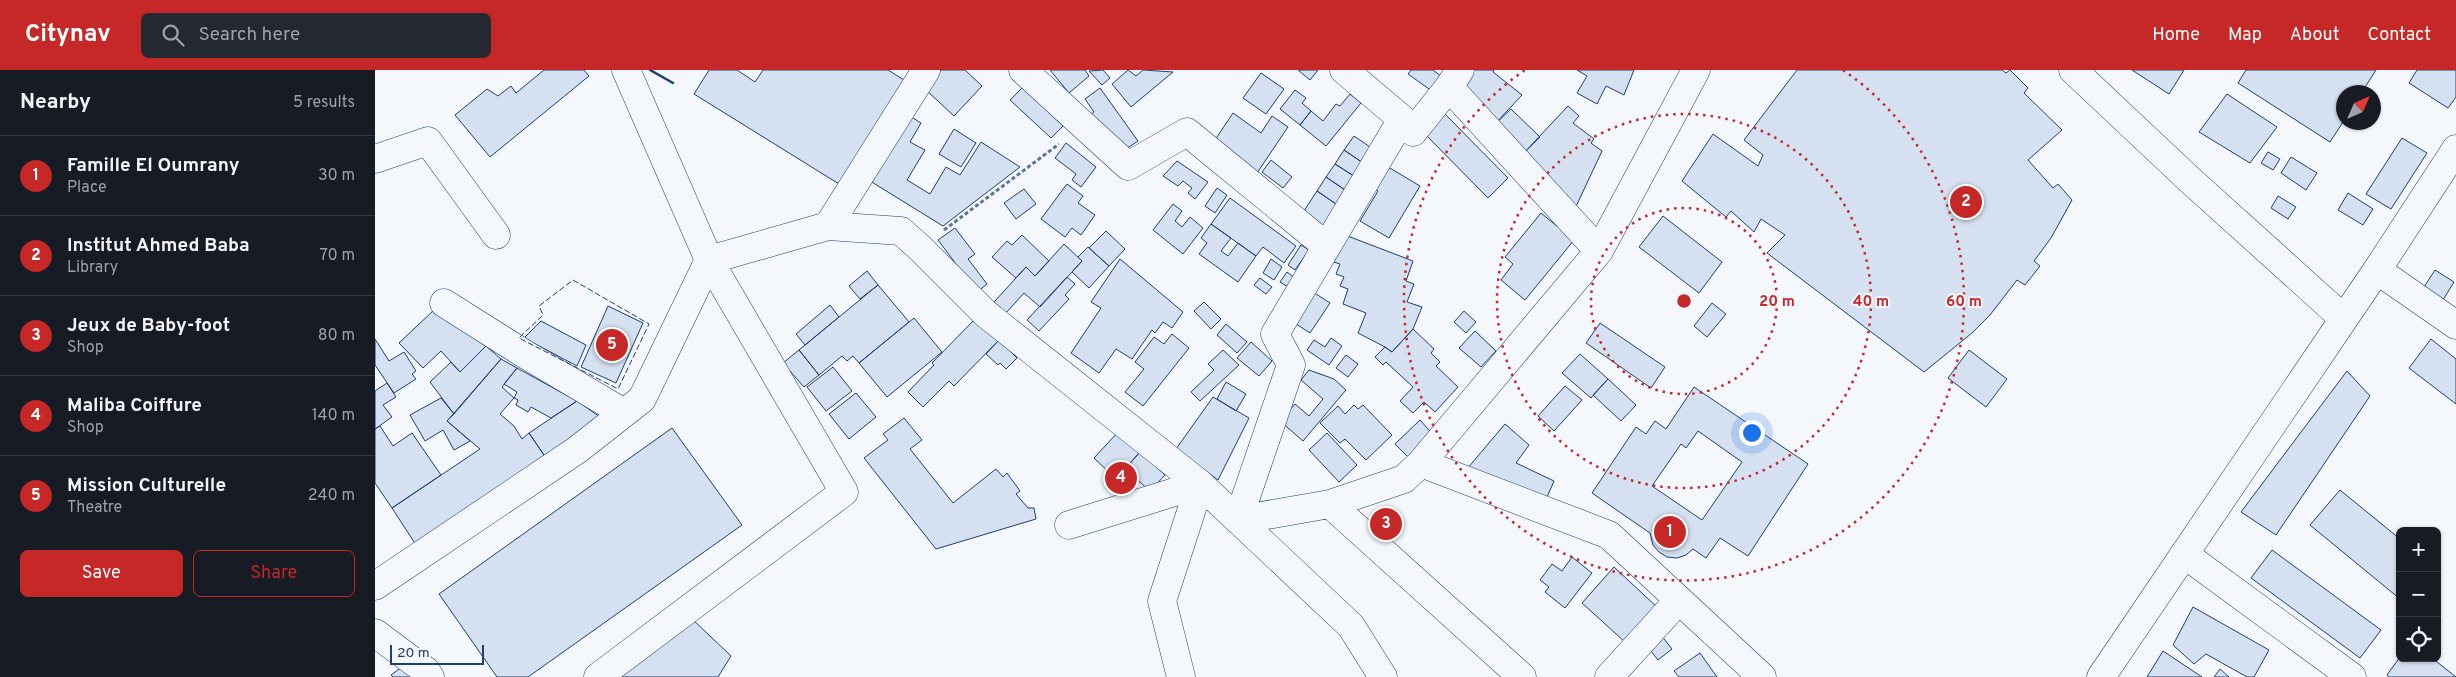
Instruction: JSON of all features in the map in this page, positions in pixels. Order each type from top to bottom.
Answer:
[{"type":"street","points":[[598,677],[844,492],[709,260],[626,70]]},
{"type":"street","points":[[1023,70],[1128,166],[1187,132],[1325,245]]},
{"type":"street","points":[[1344,70],[1402,119],[1413,132],[1455,79],[1599,251]]},
{"type":"street","points":[[1238,520],[1330,504],[1404,479],[1421,463],[1599,251],[1696,70]]},
{"type":"street","points":[[2073,70],[2190,180],[2343,318]]},
{"type":"street","points":[[828,226],[921,71]]},
{"type":"street","points":[[1238,520],[1291,365],[1275,334],[1325,245],[1402,119]]},
{"type":"street","points":[[376,155],[428,141],[496,235]]},
{"type":"street","points":[[2101,677],[2377,270],[2456,148]]},
{"type":"street","points":[[375,586],[577,450],[642,399],[709,260],[828,226],[901,232],[920,248],[986,314],[1200,484],[1351,626],[1383,677]]},
{"type":"street","points":[[2377,270],[2456,325]]},
{"type":"street","points":[[444,303],[624,413]]},
{"type":"street","points":[[1421,463],[1609,534],[1762,677]]},
{"type":"street","points":[[1069,525],[1200,484]]},
{"type":"street","points":[[1181,677],[1163,601],[1200,484]]},
{"type":"street","points":[[1330,504],[1521,677]]},
{"type":"street","points":[[2184,554],[2352,677]]},
{"type":"street","points":[[1609,677],[1679,600]]},
{"type":"street","points":[[375,633],[426,671],[430,677]]},
{"type":"path","points":[[920,248],[1084,126]]},
{"type":"building","points":[[544,70],[584,70],[589,76],[490,157],[455,115],[487,89],[498,96],[511,86],[516,93]]},
{"type":"building","points":[[709,70],[737,70],[755,82],[763,70],[888,70],[904,80],[839,184],[694,94]]},
{"type":"building","points":[[941,70],[965,70],[982,86],[954,116],[924,88]]},
{"type":"building","points":[[1050,70],[1085,70],[1089,76],[1069,93]]},
{"type":"building","points":[[1103,70],[1110,78],[1102,85],[1089,71]]},
{"type":"building","points":[[1128,70],[1136,76],[1143,70],[1173,72],[1131,107],[1112,84]]},
{"type":"building","points":[[1298,70],[1318,70],[1310,80]]},
{"type":"building","points":[[1411,70],[1433,70],[1446,80],[1436,94],[1408,74]]},
{"type":"building","points":[[1471,70],[1494,70],[1493,72],[1522,95],[1493,126],[1458,90]]},
{"type":"building","points":[[1577,70],[1634,70],[1624,95],[1606,86],[1597,104],[1577,93],[1587,76]]},
{"type":"building","points":[[1797,70],[2002,70],[2006,73],[2010,70],[2028,88],[2024,93],[2062,130],[2028,160],[2053,188],[2058,184],[2072,200],[2051,238],[2034,261],[2040,266],[2025,285],[2017,280],[1990,315],[1972,333],[1924,372],[1767,253],[1785,235],[1761,219],[1754,232],[1731,211],[1726,217],[1682,181],[1713,134],[1758,166],[1763,155],[1744,140]]},
{"type":"building","points":[[2132,70],[2184,70],[2169,94]]},
{"type":"building","points":[[2246,70],[2376,70],[2366,85],[2336,85],[2336,130],[2338,130],[2330,142],[2238,83]]},
{"type":"building","points":[[2417,70],[2456,70],[2456,97],[2448,108],[2409,83]]},
{"type":"building","points":[[1261,73],[1284,89],[1266,114],[1243,98]]},
{"type":"building","points":[[1023,87],[1063,126],[1051,138],[1010,100]]},
{"type":"building","points":[[1100,88],[1138,141],[1117,155],[1089,116],[1094,112],[1085,99]]},
{"type":"building","points":[[1295,90],[1306,98],[1302,103],[1311,111],[1300,125],[1280,109]]},
{"type":"building","points":[[1350,94],[1361,103],[1326,146],[1300,125],[1311,111],[1323,121],[1336,104],[1340,106]]},
{"type":"building","points":[[2227,94],[2277,127],[2250,163],[2199,132]]},
{"type":"building","points":[[1568,106],[1579,116],[1573,123],[1594,139],[1591,143],[1602,151],[1572,215],[1522,155]]},
{"type":"building","points":[[1511,109],[1540,137],[1522,155],[1493,126]]},
{"type":"building","points":[[902,111],[921,123],[910,142],[925,150],[907,180],[930,194],[946,167],[960,175],[981,142],[1020,167],[943,226],[862,176]]},
{"type":"building","points":[[1233,113],[1261,133],[1272,116],[1288,127],[1257,173],[1213,143]]},
{"type":"building","points":[[1444,113],[1508,178],[1488,198],[1424,133]]},
{"type":"building","points":[[954,129],[976,143],[961,167],[939,154]]},
{"type":"building","points":[[1354,136],[1376,151],[1366,165],[1344,150]]},
{"type":"building","points":[[2402,138],[2427,153],[2391,209],[2366,194]]},
{"type":"building","points":[[1066,143],[1096,167],[1081,187],[1072,180],[1076,174],[1055,158]]},
{"type":"building","points":[[1344,150],[1366,165],[1357,178],[1335,164]]},
{"type":"building","points":[[2268,152],[2280,159],[2273,170],[2261,163]]},
{"type":"building","points":[[2291,157],[2317,173],[2306,190],[2281,173]]},
{"type":"building","points":[[1271,160],[1292,177],[1283,188],[1262,172]]},
{"type":"building","points":[[1177,161],[1208,182],[1195,199],[1188,193],[1192,188],[1183,181],[1178,186],[1163,176]]},
{"type":"building","points":[[1335,164],[1357,178],[1348,192],[1326,177]]},
{"type":"building","points":[[1383,164],[1420,186],[1389,238],[1360,221],[1378,191],[1370,186]]},
{"type":"building","points":[[1326,177],[1348,192],[1339,206],[1317,191]]},
{"type":"building","points":[[1067,184],[1083,196],[1078,203],[1095,215],[1081,235],[1072,228],[1065,237],[1041,219]]},
{"type":"building","points":[[1217,188],[1227,195],[1215,213],[1205,206]]},
{"type":"building","points":[[1024,189],[1036,204],[1016,219],[1004,203]]},
{"type":"building","points":[[1317,191],[1339,206],[1324,229],[1302,214]]},
{"type":"building","points":[[2348,193],[2373,209],[2363,225],[2338,210]]},
{"type":"building","points":[[2278,196],[2296,207],[2288,219],[2271,208]]},
{"type":"building","points":[[1230,198],[1296,246],[1284,263],[1263,247],[1256,256],[1211,224]]},
{"type":"building","points":[[1173,204],[1182,211],[1175,221],[1182,227],[1190,217],[1203,228],[1183,254],[1153,230]]},
{"type":"building","points":[[1541,213],[1574,240],[1525,300],[1501,280],[1513,264],[1505,257]]},
{"type":"building","points":[[1663,216],[1722,262],[1699,293],[1639,247]]},
{"type":"building","points":[[1211,224],[1231,238],[1221,251],[1228,256],[1238,243],[1256,256],[1238,282],[1199,254],[1207,243],[1201,238]]},
{"type":"building","points":[[955,228],[975,254],[968,259],[987,284],[977,292],[938,240]]},
{"type":"building","points":[[1106,231],[1125,249],[1109,266],[1089,248]]},
{"type":"building","points":[[1022,235],[1049,261],[1035,276],[1026,267],[1016,278],[992,257],[1007,241],[1012,245]]},
{"type":"building","points":[[1345,235],[1413,261],[1406,281],[1414,284],[1407,302],[1422,307],[1413,329],[1392,352],[1358,333],[1366,313],[1343,304],[1348,289],[1340,286],[1344,277],[1336,274],[1340,264],[1334,262]]},
{"type":"building","points":[[1064,244],[1082,261],[1040,307],[1024,293],[1006,313],[994,302],[1026,267],[1035,276]]},
{"type":"building","points":[[1301,245],[1309,250],[1295,270],[1288,265]]},
{"type":"building","points":[[1088,247],[1109,266],[1089,288],[1072,272],[1082,261],[1078,257]]},
{"type":"building","points":[[1120,259],[1183,312],[1172,328],[1163,322],[1155,333],[1152,330],[1132,359],[1116,349],[1099,373],[1071,353],[1101,308],[1091,302]]},
{"type":"building","points":[[1271,259],[1282,267],[1274,280],[1263,273]]},
{"type":"building","points":[[2435,270],[2454,282],[2443,300],[2424,287]]},
{"type":"building","points":[[867,271],[878,285],[860,299],[849,286]]},
{"type":"building","points":[[1287,272],[1295,278],[1288,287],[1280,282]]},
{"type":"building","points":[[1067,277],[1075,284],[1065,295],[1069,299],[1039,331],[1027,320]]},
{"type":"building","points":[[1260,278],[1272,287],[1266,294],[1254,285]]},
{"type":"building","points":[[878,285],[909,322],[859,363],[853,356],[847,361],[842,356],[819,375],[799,350]]},
{"type":"building","points":[[1313,292],[1330,303],[1310,333],[1293,322]]},
{"type":"building","points":[[1204,302],[1221,319],[1211,329],[1194,311]]},
{"type":"building","points":[[1712,303],[1726,314],[1707,337],[1694,326]]},
{"type":"building","points":[[830,305],[839,317],[805,345],[796,334]]},
{"type":"building","points":[[608,306],[643,323],[616,383],[581,367]]},
{"type":"building","points":[[434,310],[486,346],[460,372],[441,351],[423,368],[399,343]]},
{"type":"building","points":[[1464,311],[1476,322],[1466,333],[1454,322]]},
{"type":"building","points":[[914,318],[942,352],[887,397],[859,363]]},
{"type":"building","points":[[976,318],[999,340],[954,386],[949,381],[923,407],[908,392],[934,365],[932,363]]},
{"type":"building","points":[[541,321],[586,345],[577,366],[524,338]]},
{"type":"building","points":[[1600,323],[1665,367],[1651,388],[1586,343]]},
{"type":"building","points":[[1226,324],[1247,342],[1237,353],[1217,335]]},
{"type":"building","points":[[1413,329],[1434,349],[1431,353],[1440,362],[1436,366],[1458,387],[1435,412],[1424,402],[1413,413],[1400,401],[1413,387],[1386,362],[1383,365],[1375,357],[1385,347],[1392,352]]},
{"type":"building","points":[[1475,331],[1496,351],[1481,367],[1459,348]]},
{"type":"building","points":[[1172,334],[1189,348],[1143,406],[1125,392],[1144,369],[1135,362],[1154,337],[1164,344]]},
{"type":"building","points":[[1331,338],[1342,346],[1329,365],[1307,350],[1314,340],[1325,347]]},
{"type":"building","points":[[375,339],[389,361],[404,352],[416,371],[412,374],[416,379],[394,393],[375,365]]},
{"type":"building","points":[[2431,339],[2456,359],[2456,404],[2409,368]]},
{"type":"building","points":[[999,340],[1017,358],[1006,369],[1000,363],[998,365],[986,354]]},
{"type":"building","points":[[1251,342],[1272,361],[1259,376],[1237,358]]},
{"type":"building","points":[[486,346],[501,359],[454,414],[430,382],[451,362],[460,372]]},
{"type":"building","points":[[799,350],[819,375],[804,387],[783,363]]},
{"type":"building","points":[[1223,350],[1239,365],[1200,401],[1191,392],[1214,370],[1208,364]]},
{"type":"building","points":[[1969,350],[2007,379],[1986,407],[1948,378]]},
{"type":"building","points":[[1580,354],[1608,379],[1591,398],[1562,373]]},
{"type":"building","points":[[1346,355],[1358,364],[1348,377],[1336,368]]},
{"type":"building","points":[[501,359],[517,368],[502,387],[514,398],[500,414],[514,426],[522,439],[529,433],[546,458],[416,545],[392,508],[480,449],[447,421]]},
{"type":"building","points":[[833,367],[852,391],[826,411],[807,387]]},
{"type":"building","points":[[517,368],[577,401],[551,418],[531,407],[528,412],[516,405],[518,400],[514,398],[517,392],[504,384]]},
{"type":"building","points":[[1309,370],[1334,379],[1346,390],[1303,441],[1280,421],[1295,404],[1309,416],[1323,399],[1301,380]]},
{"type":"building","points":[[2347,371],[2370,396],[2276,535],[2241,512]]},
{"type":"building","points":[[1608,379],[1636,405],[1621,421],[1593,395]]},
{"type":"building","points":[[1226,382],[1246,394],[1236,411],[1217,399]]},
{"type":"building","points":[[387,383],[396,397],[383,405],[392,417],[375,429],[375,391]]},
{"type":"building","points":[[1565,386],[1582,400],[1554,431],[1538,416]]},
{"type":"building","points":[[1694,387],[1808,464],[1748,556],[1720,538],[1706,558],[1693,549],[1686,555],[1677,558],[1667,557],[1653,545],[1650,533],[1592,493],[1636,427],[1646,434],[1655,421],[1666,429]],"holes":[[[1698,431],[1742,462],[1702,520],[1652,486],[1681,444],[1686,448]]]},
{"type":"building","points":[[856,393],[876,417],[849,439],[829,414]]},
{"type":"building","points":[[1213,397],[1249,418],[1218,480],[1176,449]]},
{"type":"building","points":[[441,398],[454,414],[447,421],[470,441],[454,450],[443,430],[425,441],[410,415]]},
{"type":"building","points":[[577,401],[603,419],[546,458],[529,433]]},
{"type":"building","points":[[1354,405],[1358,409],[1363,405],[1392,435],[1366,460],[1345,439],[1340,443],[1320,423],[1338,406],[1345,414]]},
{"type":"building","points":[[904,418],[922,440],[910,449],[953,503],[996,469],[1003,477],[1007,473],[1020,491],[1016,494],[1028,508],[1034,508],[1036,519],[936,549],[864,458],[888,440],[883,434]]},
{"type":"building","points":[[1420,420],[1435,437],[1411,460],[1395,444]]},
{"type":"building","points":[[1505,424],[1529,445],[1516,463],[1554,481],[1544,504],[1467,469]]},
{"type":"building","points":[[380,426],[393,446],[412,433],[441,475],[392,508],[375,483],[375,429]]},
{"type":"building","points":[[672,428],[742,525],[528,677],[497,677],[439,594]]},
{"type":"building","points":[[1118,432],[1140,452],[1116,479],[1094,458]]},
{"type":"building","points":[[1327,433],[1357,465],[1339,482],[1309,450]]},
{"type":"building","points":[[1140,452],[1165,475],[1150,491],[1125,469]]},
{"type":"building","points":[[2340,490],[2396,536],[2396,596],[2310,525]]},
{"type":"building","points":[[2272,550],[2381,630],[2360,658],[2251,578]]},
{"type":"building","points":[[1572,557],[1592,573],[1565,608],[1545,592],[1549,587],[1540,580],[1552,564],[1562,571]]},
{"type":"building","points":[[1614,567],[1658,608],[1626,643],[1582,603]]},
{"type":"building","points":[[2193,607],[2269,650],[2254,677],[2247,677],[2206,654],[2194,664],[2173,645]]},
{"type":"building","points":[[690,617],[731,656],[718,677],[609,677]]},
{"type":"building","points":[[1661,635],[1672,649],[1658,660],[1647,646]]},
{"type":"building","points":[[2163,651],[2202,677],[2147,677]]},
{"type":"building","points":[[1700,653],[1717,677],[1679,677],[1674,671]]},
{"type":"building","points":[[2396,662],[2437,662],[2456,677],[2389,677],[2387,675]]},
{"type":"building","points":[[406,664],[411,677],[393,677],[391,675]]},
{"type":"building","points":[[2220,669],[2229,677],[2214,677]]},
{"type":"fence","points":[[573,280],[649,324],[618,389],[519,338],[543,315],[539,306],[573,280]]},
{"type":"wall","points":[[650,70],[673,83]]},
{"type":"place","name":"Institut Ahmed Baba","points":[[1966,202]]},
{"type":"place","name":"Mission Culturelle","points":[[612,345]]},
{"type":"place","name":"Maliba Coiffure","points":[[1121,478]]},
{"type":"place","name":"Jeux de Baby-foot","points":[[1386,524]]},
{"type":"place","name":"Famille El Oumrany","points":[[1670,532]]}]
